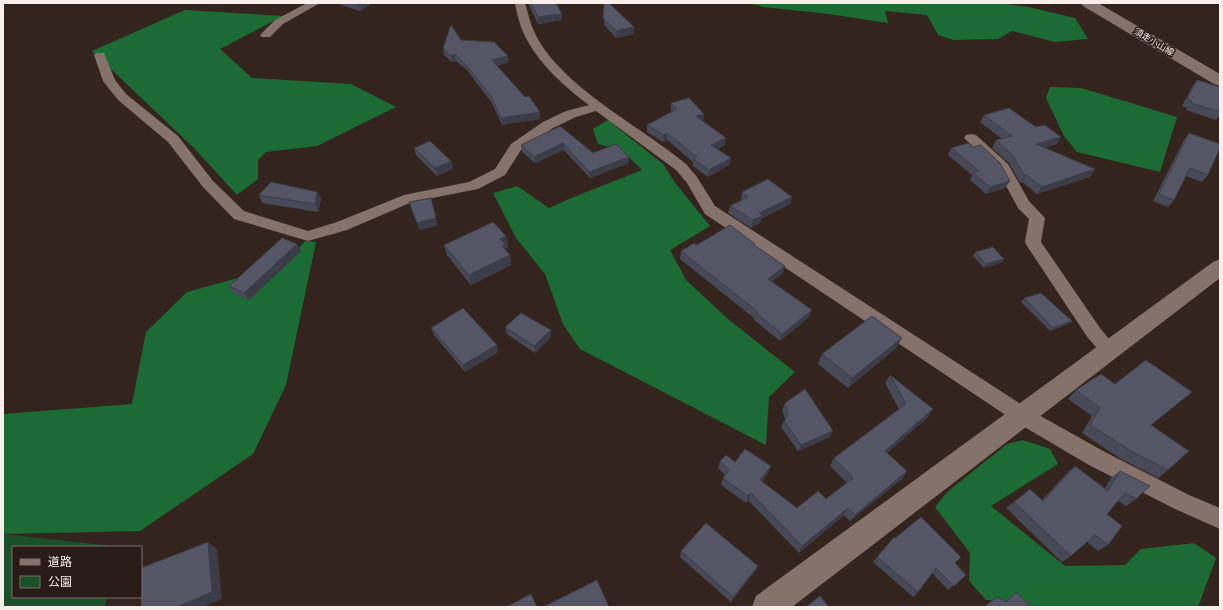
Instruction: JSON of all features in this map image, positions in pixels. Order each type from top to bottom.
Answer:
[{"type":"street","points":[[266,35],[279,22],[315,3]]},
{"type":"street","points":[[520,3],[521,14],[534,41],[553,66],[598,107],[685,171],[710,210],[1023,416],[1096,458],[1182,502],[1220,519]]},
{"type":"street","name":"須走小山線","points":[[1088,3],[1220,81]]},
{"type":"street","points":[[100,55],[109,81],[122,97],[173,139],[208,184],[239,215],[308,236],[342,226],[409,198],[473,186],[500,172],[516,147],[548,125],[571,114],[598,107]]},
{"type":"street","points":[[971,138],[1004,167],[1023,204],[1036,218],[1033,242],[1094,333],[1109,350]]},
{"type":"street","points":[[767,607],[1220,267]]},
{"type":"green space","points":[[750,3],[998,3],[1029,7],[1075,18],[1088,39],[1055,42],[1012,31],[998,39],[953,40],[938,35],[927,15],[885,11],[888,23],[829,14],[763,7]]},
{"type":"green space","points":[[185,10],[283,16],[220,49],[252,78],[351,84],[396,107],[317,146],[266,152],[258,160],[258,179],[237,195],[195,149],[92,51]]},
{"type":"green space","points":[[1050,87],[1081,88],[1177,117],[1160,172],[1077,152],[1064,136],[1046,98]]},
{"type":"green space","points":[[608,120],[663,164],[676,184],[710,226],[670,250],[686,280],[728,319],[795,372],[769,397],[766,445],[580,349],[563,324],[545,274],[516,238],[493,193],[517,186],[549,208],[642,170],[622,150],[598,144],[593,129]]},
{"type":"green space","points":[[305,241],[316,242],[286,385],[253,454],[140,531],[3,534],[3,414],[132,404],[146,332],[187,292],[271,269],[282,268]]},
{"type":"green space","points":[[1023,440],[1050,449],[1058,464],[991,506],[1065,566],[1125,565],[1141,549],[1194,543],[1216,558],[1198,607],[1022,607],[1016,601],[986,600],[969,581],[970,553],[935,507],[947,492],[1007,444]]},
{"type":"green space","points":[[3,534],[113,546],[12,546],[12,598],[107,598],[105,607],[3,607]]},
{"type":"building","points":[[531,3],[556,3],[562,14],[538,17]]},
{"type":"building","points":[[604,3],[609,3],[634,27],[616,31],[603,18]]},
{"type":"building","points":[[451,25],[461,40],[494,42],[508,56],[492,60],[525,97],[529,96],[540,112],[501,118],[491,96],[465,64],[455,54],[451,56],[443,48]]},
{"type":"building","points":[[1197,80],[1220,87],[1220,112],[1191,103],[1192,101],[1187,99]]},
{"type":"building","points":[[689,98],[704,114],[696,116],[726,138],[711,145],[731,158],[709,170],[693,159],[697,157],[667,133],[664,135],[647,125],[677,109],[671,103]]},
{"type":"building","points":[[1009,108],[1036,127],[1045,125],[1061,137],[1036,144],[1095,169],[1042,187],[1026,175],[1025,176],[1013,156],[996,140],[1012,136],[984,115]]},
{"type":"building","points":[[560,126],[593,153],[616,144],[629,157],[589,172],[563,143],[534,157],[521,145]]},
{"type":"building","points":[[1189,133],[1220,144],[1220,148],[1208,175],[1190,168],[1174,200],[1159,194]]},
{"type":"building","points":[[430,141],[451,161],[435,168],[414,148]]},
{"type":"building","points":[[968,143],[974,147],[981,145],[1000,163],[1010,181],[990,187],[973,173],[979,171],[951,148]]},
{"type":"building","points":[[768,179],[792,197],[759,213],[762,216],[753,220],[730,206],[748,197],[742,192]]},
{"type":"building","points":[[271,182],[317,192],[315,204],[259,195]]},
{"type":"building","points":[[431,198],[436,218],[417,223],[409,202]]},
{"type":"building","points":[[493,222],[506,236],[500,239],[505,244],[502,246],[510,255],[469,275],[444,245]]},
{"type":"building","points":[[730,225],[755,244],[754,245],[785,266],[768,279],[812,310],[782,334],[756,313],[758,312],[681,251],[694,243],[697,245]]},
{"type":"building","points":[[282,238],[297,244],[244,293],[229,286]]},
{"type":"building","points":[[993,247],[1004,259],[986,264],[975,252]]},
{"type":"building","points":[[1041,293],[1072,321],[1053,328],[1024,298]]},
{"type":"building","points":[[463,308],[497,345],[463,365],[431,328]]},
{"type":"building","points":[[521,313],[551,330],[534,346],[505,327]]},
{"type":"building","points":[[872,316],[902,338],[852,378],[822,354]]},
{"type":"building","points":[[1146,360],[1192,392],[1151,425],[1189,451],[1168,470],[1131,451],[1090,425],[1100,408],[1076,390],[1101,374],[1115,384]]},
{"type":"building","points":[[890,375],[933,409],[885,451],[907,471],[855,515],[848,508],[802,546],[751,493],[748,496],[723,478],[729,470],[720,461],[726,455],[735,462],[745,449],[771,466],[760,480],[797,508],[818,491],[826,499],[853,478],[834,458],[906,404]]},
{"type":"building","points":[[805,389],[833,431],[801,445],[784,421],[788,415],[785,403]]},
{"type":"building","points":[[1075,466],[1108,491],[1120,471],[1150,486],[1136,499],[1125,493],[1107,514],[1122,526],[1108,545],[1095,535],[1071,556],[1014,502],[1030,489],[1043,501]]},
{"type":"building","points":[[921,517],[961,557],[955,563],[966,575],[954,586],[936,568],[918,592],[877,557],[894,537],[895,538]]},
{"type":"building","points":[[706,523],[758,566],[733,597],[681,551]]},
{"type":"building","points":[[208,542],[212,592],[177,607],[141,607],[142,568]]},
{"type":"building","points":[[597,580],[609,607],[543,607]]},
{"type":"building","points":[[1017,592],[1031,607],[984,607],[997,597],[1006,602]]},
{"type":"building","points":[[531,594],[537,607],[506,607]]},
{"type":"building","points":[[820,596],[829,607],[806,607]]}]
